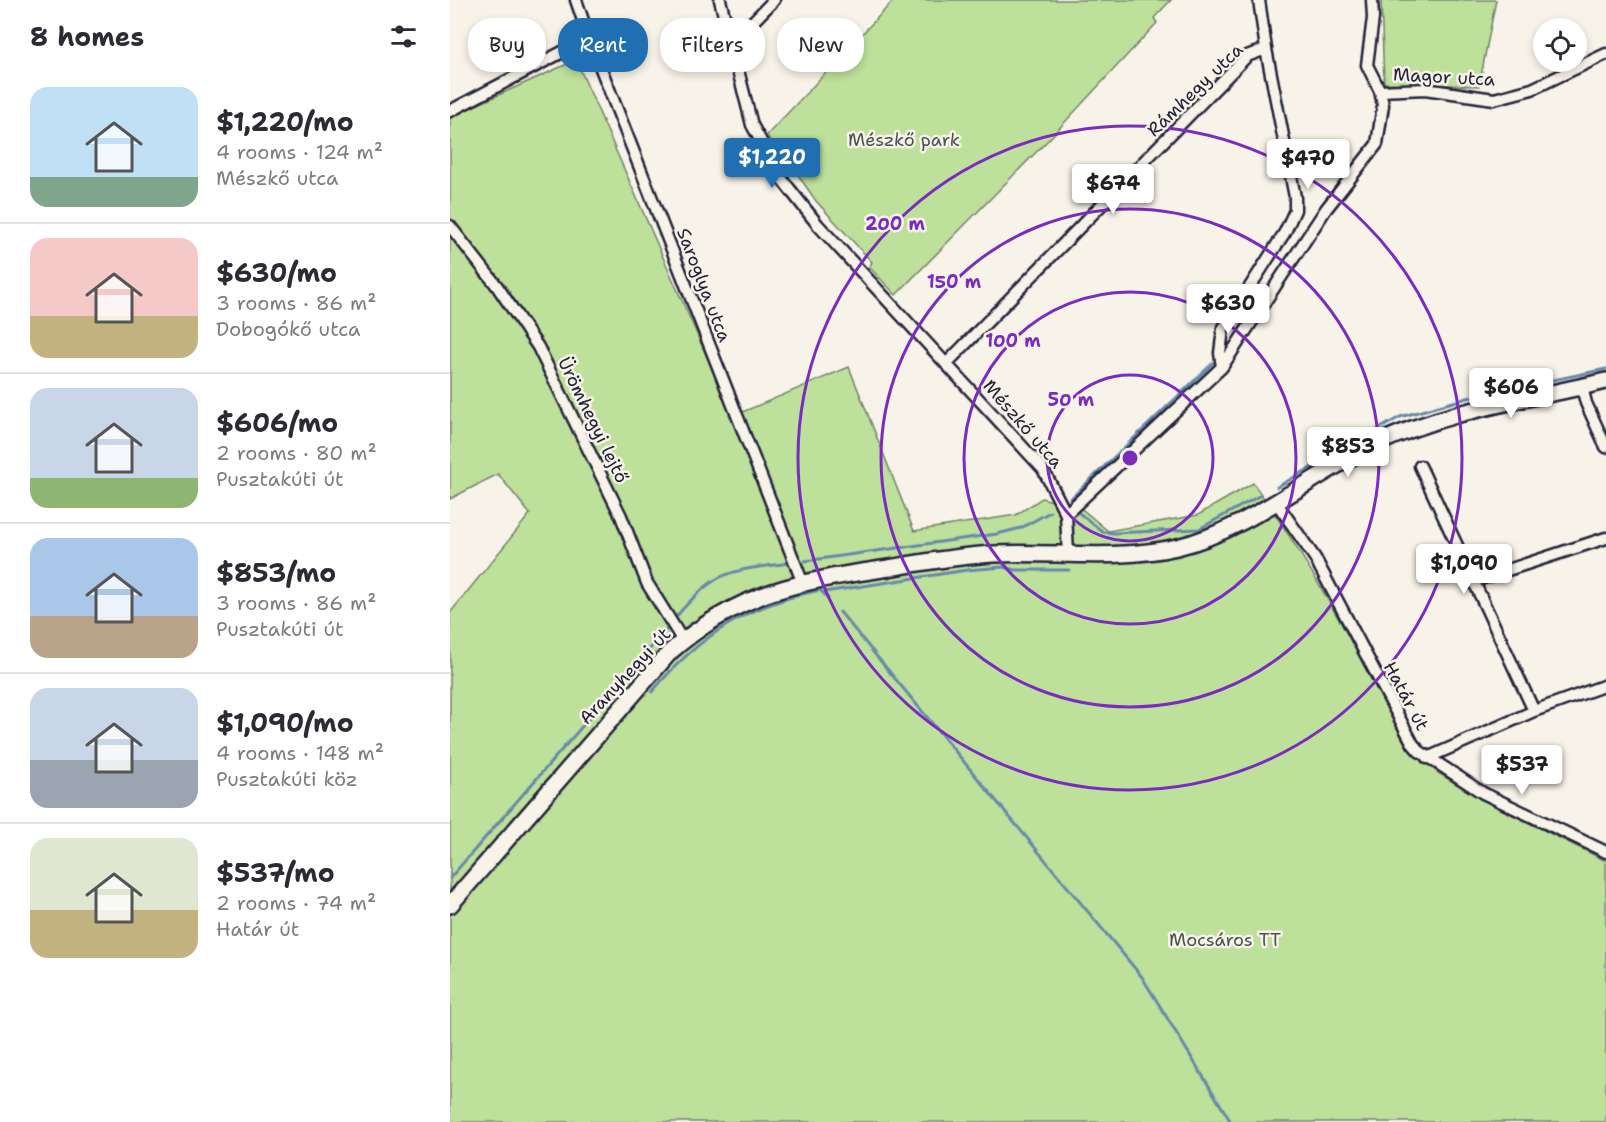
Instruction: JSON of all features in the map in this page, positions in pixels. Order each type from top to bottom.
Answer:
[{"type":"street","name":"Saroglya utca","points":[[576,0],[582,18]]},
{"type":"street","name":"Mészkő utca","points":[[720,0],[726,18]]},
{"type":"street","points":[[756,18],[774,0]]},
{"type":"street","points":[[1222,367],[1220,353],[1223,329],[1285,232],[1294,210],[1295,197],[1266,49],[1259,0]]},
{"type":"street","points":[[1066,514],[1222,367],[1326,209],[1377,144],[1383,120],[1380,91],[1367,65],[1373,18],[1372,0]]},
{"type":"street","name":"Rámhegy utca","points":[[947,363],[1247,57],[1266,49]]},
{"type":"street","points":[[450,111],[558,54]]},
{"type":"street","name":"Magor utca","points":[[1380,91],[1425,89],[1494,99],[1532,89],[1606,54]]},
{"type":"street","name":"Saroglya utca","points":[[602,72],[802,581]]},
{"type":"street","name":"Mészkő utca","points":[[740,72],[752,125],[781,178],[818,225],[1043,469],[1066,514],[1068,554]]},
{"type":"street","name":"Ürömhegyi lejtő","points":[[450,226],[497,286],[538,347],[621,516],[647,583],[683,641]]},
{"type":"street","name":"Aranyhegyi út","points":[[450,905],[658,665],[683,641],[712,620],[738,606],[802,581],[992,554],[1113,554],[1177,547],[1213,534],[1276,502],[1374,445],[1439,418],[1606,381]]},
{"type":"street","points":[[1582,387],[1586,403],[1606,447]]},
{"type":"street","points":[[1420,466],[1534,711]]},
{"type":"street","name":"Határ út","points":[[1276,502],[1315,558],[1413,744],[1427,758],[1484,793],[1606,852]]},
{"type":"street","points":[[1474,580],[1606,538]]},
{"type":"street","points":[[1427,758],[1534,711],[1606,685]]},
{"type":"green space","name":"Mészkő park","points":[[894,0],[1171,0],[1154,18],[1157,23],[1052,136],[896,295],[869,267],[872,262],[816,201],[783,153],[779,156],[767,135],[826,72],[864,72],[864,32]]},
{"type":"green space","points":[[1381,0],[1496,0],[1479,86],[1384,83]]},
{"type":"green space","name":"Mocsáros TT","points":[[558,68],[558,72],[581,72],[733,416],[849,367],[914,531],[1016,515],[1042,498],[1083,510],[1108,531],[1198,515],[1253,483],[1316,580],[1408,749],[1413,744],[1424,761],[1438,773],[1481,799],[1606,861],[1606,1122],[450,1122],[450,613],[530,514],[498,474],[450,499],[450,117]]},
{"type":"waterway","points":[[1070,499],[1214,362]]},
{"type":"waterway","points":[[1277,487],[1400,417],[1471,397],[1606,369]]},
{"type":"waterway","points":[[1079,513],[1103,532],[1199,529],[1259,496]]},
{"type":"waterway","points":[[805,561],[997,534],[1021,528],[1050,512]]},
{"type":"waterway","points":[[675,618],[702,590],[725,575],[751,568],[789,563]]},
{"type":"waterway","points":[[824,592],[967,570],[1003,567],[1015,570],[1069,570]]},
{"type":"waterway","points":[[652,692],[688,654],[727,625],[770,604],[794,596],[820,590],[828,598]]},
{"type":"waterway","points":[[840,612],[1142,977],[1231,1122]]},
{"type":"waterway","points":[[450,878],[667,629]]}]
